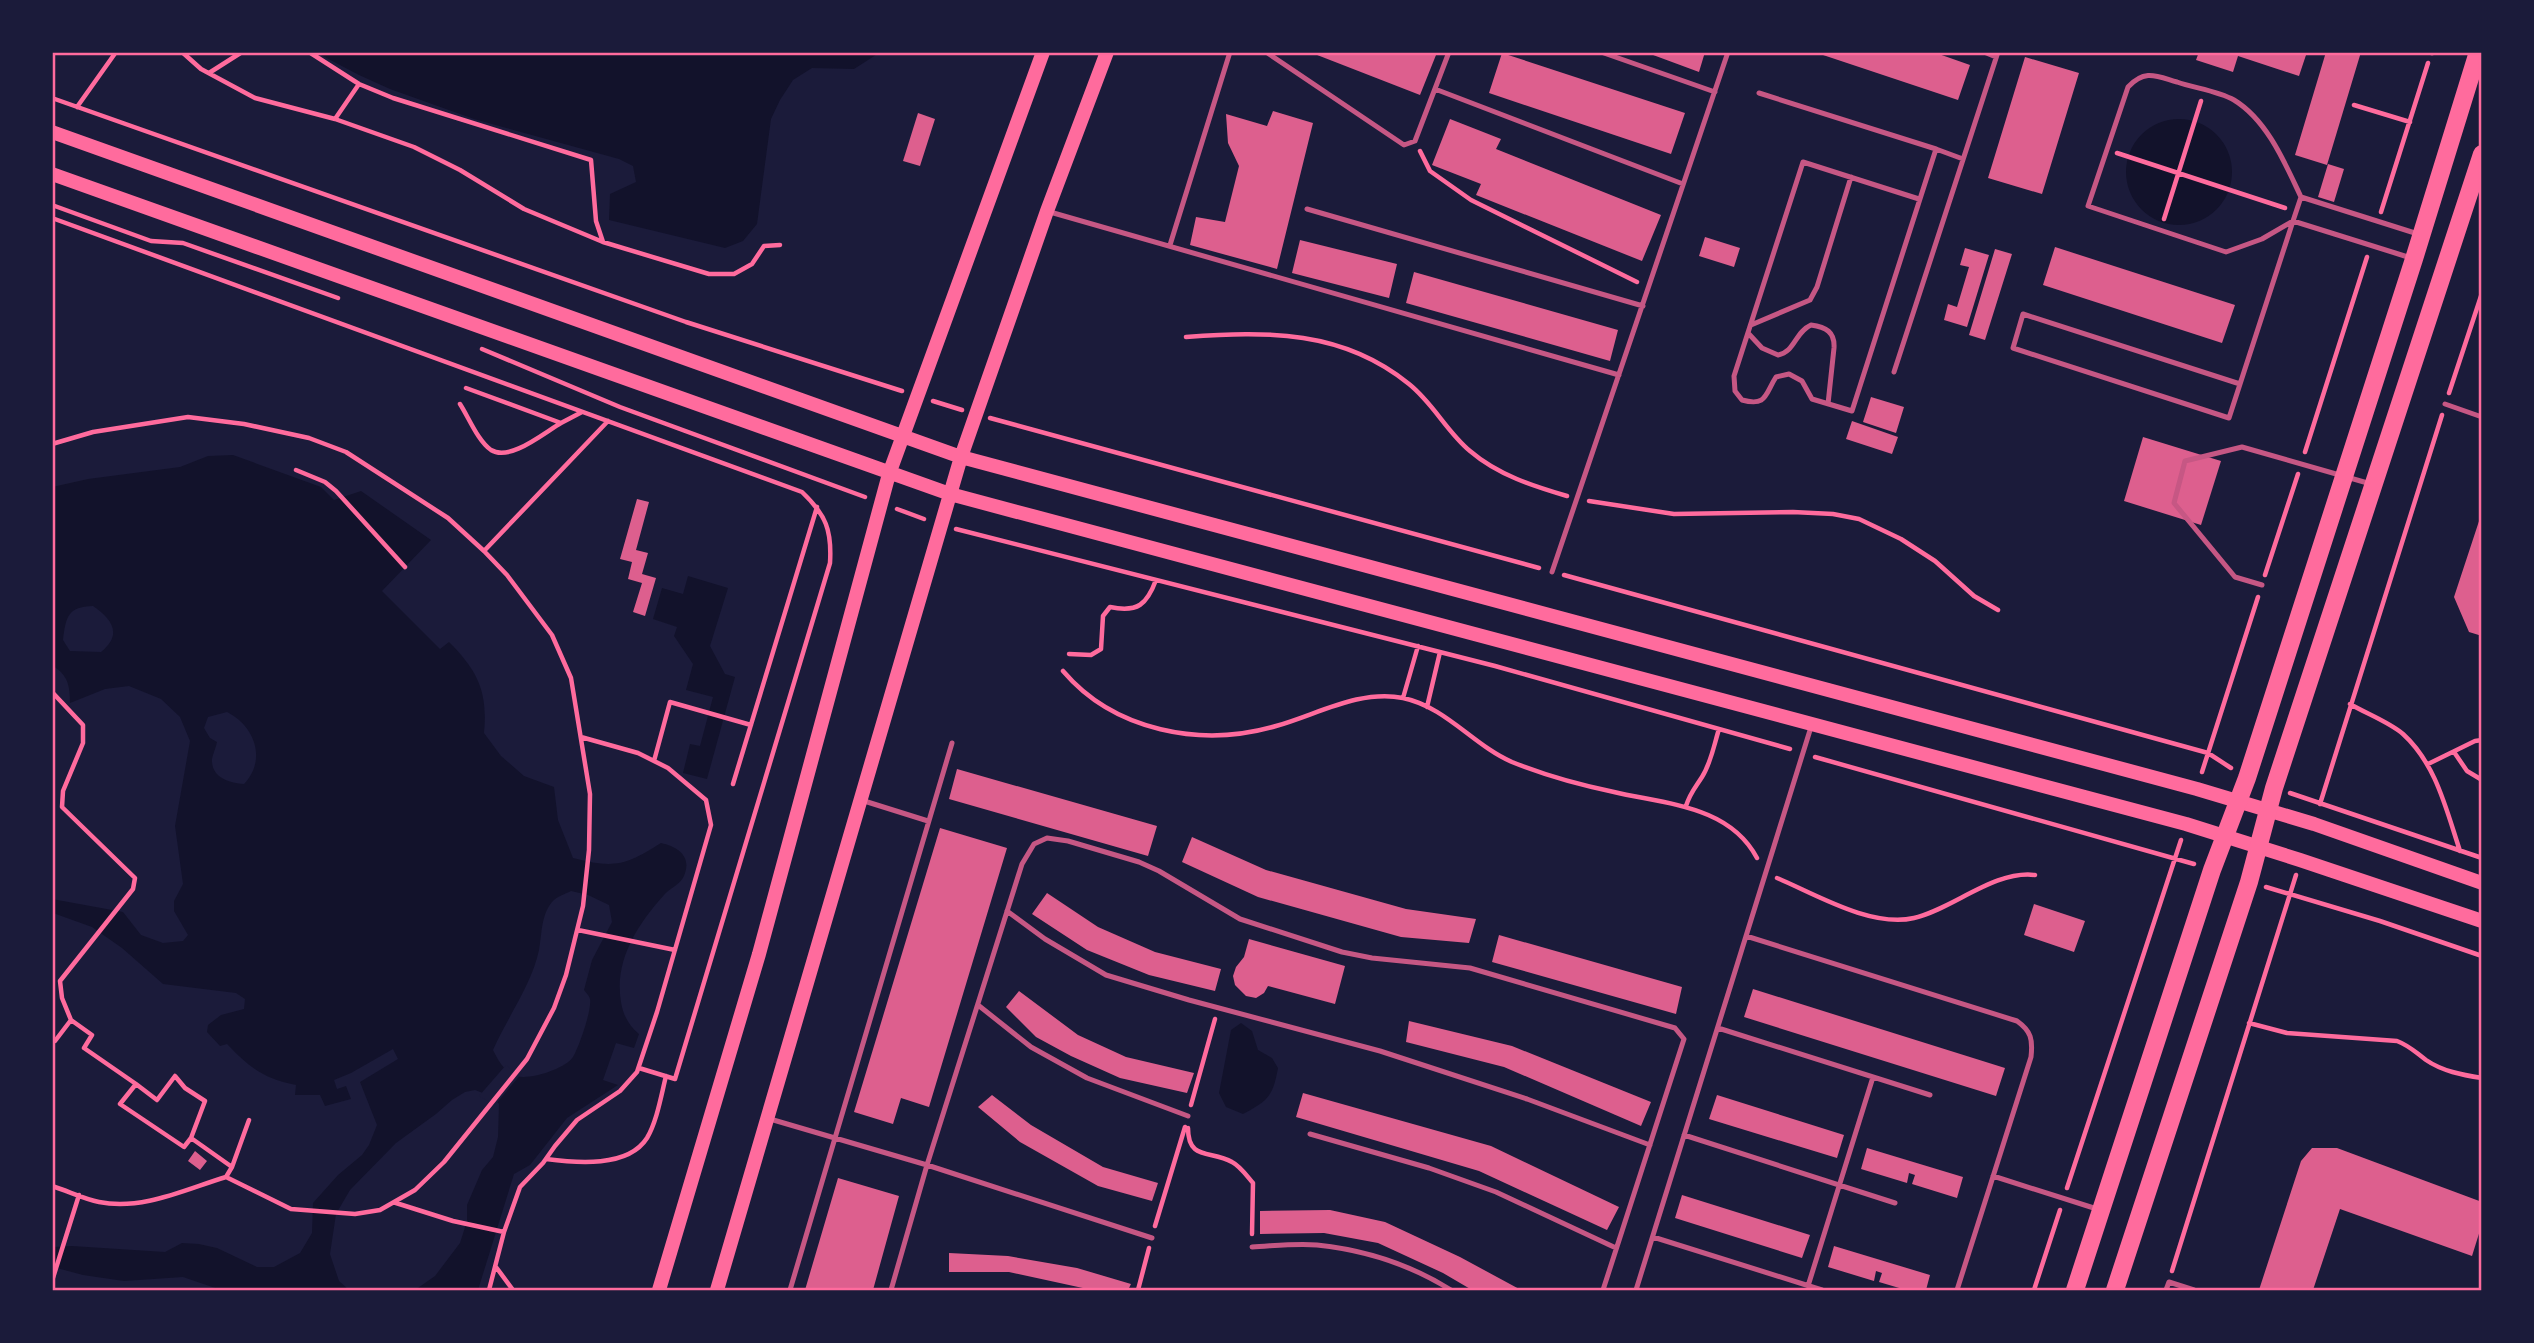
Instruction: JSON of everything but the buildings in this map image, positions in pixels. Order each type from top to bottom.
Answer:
[{"type":"main road","points":[[659,1290],[759,954],[889,474],[1043,52]]},
{"type":"main road","points":[[717,1290],[961,457],[1047,211],[1107,52]]},
{"type":"main road","points":[[2076,1290],[2212,870],[2247,778],[2478,52]]},
{"type":"main road","points":[[52,132],[961,457],[2197,789],[2314,824],[2482,883]]},
{"type":"main road","points":[[2115,1290],[2249,882],[2274,788],[2482,154]]},
{"type":"main road","points":[[52,174],[950,494],[2186,824],[2482,921]]},
{"type":"lane","points":[[1170,245],[1230,52]]},
{"type":"lane","points":[[1266,52],[1404,145],[1415,141],[1449,52]]},
{"type":"lane","points":[[1601,52],[1715,92]]},
{"type":"lane","points":[[1552,572],[1728,52]]},
{"type":"lane","points":[[1894,372],[1997,55],[1984,52]]},
{"type":"lane","points":[[2239,384],[2023,314],[2013,348],[2228,418],[2239,384],[2293,221],[2301,197],[2281,155],[2241,105],[2231,98],[2152,75],[2136,78],[2128,87],[2088,206],[2227,252],[2262,240],[2293,221],[2414,259]]},
{"type":"lane","points":[[1435,89],[1684,184]]},
{"type":"lane","points":[[1759,93],[1963,159]]},
{"type":"lane","points":[[1919,199],[1803,162],[1734,376],[1737,396],[1742,400],[1758,402],[1765,398],[1776,377],[1788,374],[1802,382],[1812,399],[1852,411],[1937,149]]},
{"type":"lane","points":[[1751,325],[1810,300],[1851,177]]},
{"type":"lane","points":[[2301,197],[2421,235]]},
{"type":"lane","points":[[1307,209],[1643,306]]},
{"type":"lane","points":[[1047,211],[1619,375]]},
{"type":"lane","points":[[1748,333],[1762,348],[1778,355],[1790,349],[1798,334],[1811,325],[1832,333],[1835,340],[1828,404]]},
{"type":"lane","points":[[2445,404],[2482,417]]},
{"type":"lane","points":[[2262,585],[2235,577],[2174,503],[2185,461],[2242,447],[2344,474],[2374,485]]},
{"type":"lane","points":[[1636,1290],[1812,724]]},
{"type":"lane","points":[[790,1290],[952,743]]},
{"type":"lane","points":[[860,800],[928,821]]},
{"type":"lane","points":[[891,1290],[927,1165],[1022,864],[1034,844],[1047,838],[1068,841],[1139,862],[1240,919],[1342,951],[1372,958],[1470,968],[1675,1028],[1684,1039],[1603,1290]]},
{"type":"lane","points":[[1007,911],[1045,939],[1106,975],[1380,1051],[1527,1099],[1650,1145]]},
{"type":"lane","points":[[1746,936],[2017,1020],[2029,1029],[2031,1057],[1957,1290]]},
{"type":"lane","points":[[978,1005],[1031,1047],[1087,1078],[1188,1116]]},
{"type":"lane","points":[[1718,1028],[1930,1095]]},
{"type":"lane","points":[[1808,1286],[1873,1077]]},
{"type":"lane","points":[[767,1118],[927,1165],[1152,1238]]},
{"type":"lane","points":[[1310,1134],[1429,1168],[1496,1192],[1616,1248]]},
{"type":"lane","points":[[1684,1135],[1895,1203]]},
{"type":"lane","points":[[1993,1176],[2101,1211]]},
{"type":"lane","points":[[1653,1237],[1822,1290]]},
{"type":"lane","points":[[1252,1247],[1316,1245],[1381,1257],[1424,1273],[1451,1290]]},
{"type":"lane","points":[[2166,1290],[2169,1282],[2194,1290]]},
{"type":"path","points":[[77,107],[116,52]]},
{"type":"path","points":[[182,52],[209,74],[255,98],[335,119],[414,147],[460,170],[524,209],[603,242],[709,274],[734,274],[752,264],[764,246],[780,245]]},
{"type":"path","points":[[209,74],[242,52]]},
{"type":"path","points":[[309,52],[359,84],[393,98],[591,160],[596,221],[603,242]]},
{"type":"path","points":[[2378,221],[2432,52]]},
{"type":"path","points":[[335,119],[359,84]]},
{"type":"path","points":[[52,98],[686,322],[916,396],[2208,753],[2247,778]]},
{"type":"path","points":[[2354,105],[2410,122]]},
{"type":"path","points":[[2162,224],[2195,119]]},
{"type":"path","points":[[1415,141],[1430,171],[1471,200],[1648,288]]},
{"type":"path","points":[[2124,155],[2296,212]]},
{"type":"path","points":[[52,205],[151,241],[183,243],[349,302]]},
{"type":"path","points":[[52,218],[802,492],[817,506],[830,534],[830,563],[675,1079],[639,1068]]},
{"type":"path","points":[[2197,789],[2370,245]]},
{"type":"path","points":[[2314,824],[2482,293]]},
{"type":"path","points":[[477,347],[620,407],[940,525],[1418,646],[2212,870]]},
{"type":"path","points":[[466,388],[561,423]]},
{"type":"path","points":[[460,404],[480,438],[490,449],[499,453],[517,450],[583,411]]},
{"type":"path","points":[[52,443],[93,432],[188,417],[244,424],[309,439],[346,452],[448,518],[484,551],[507,575],[552,635],[571,678],[590,794],[589,850],[583,906],[566,975],[554,1008],[527,1059],[444,1162],[415,1190],[380,1210],[355,1214],[291,1209],[226,1177]]},
{"type":"path","points":[[484,551],[608,421]]},
{"type":"path","points":[[296,470],[325,482],[405,567]]},
{"type":"path","points":[[733,784],[817,506]]},
{"type":"path","points":[[1069,654],[1091,654],[1101,649],[1104,616],[1110,607],[1122,610],[1140,606],[1148,601],[1156,580]]},
{"type":"path","points":[[1403,698],[1418,646]]},
{"type":"path","points":[[1427,707],[1440,652]]},
{"type":"path","points":[[1063,671],[1079,690],[1100,705],[1130,720],[1190,735],[1218,737],[1266,729],[1357,699],[1403,698],[1445,716],[1491,750],[1512,761],[1611,792],[1686,806],[1706,813],[1726,824],[1755,853],[1765,873],[1821,899],[1858,912],[1892,919],[1914,918],[1993,883],[2024,874],[2035,875]]},
{"type":"path","points":[[52,692],[83,725],[83,743],[63,791],[62,807],[135,878],[133,889],[60,981],[62,998],[71,1020],[92,1035],[84,1048],[136,1084],[157,1100],[175,1076],[205,1101],[191,1138],[184,1147],[121,1104],[136,1084]]},
{"type":"path","points":[[654,761],[670,702],[751,725]]},
{"type":"path","points":[[2350,704],[2402,733],[2428,764],[2441,792],[2460,851]]},
{"type":"path","points":[[1686,806],[1691,791],[1709,764],[1718,729]]},
{"type":"path","points":[[489,1290],[504,1232],[520,1187],[577,1121],[620,1091],[639,1068],[711,825],[706,800],[668,768],[604,742],[580,737]]},
{"type":"path","points":[[2428,764],[2482,740]]},
{"type":"path","points":[[2454,752],[2466,771],[2482,780]]},
{"type":"path","points":[[2274,788],[2482,858]]},
{"type":"path","points":[[2034,1290],[2186,824]]},
{"type":"path","points":[[2169,1282],[2300,860]]},
{"type":"path","points":[[2249,882],[2380,921],[2482,957]]},
{"type":"path","points":[[578,930],[675,950]]},
{"type":"path","points":[[1138,1290],[1218,1008]]},
{"type":"path","points":[[52,1039],[55,1041],[71,1020]]},
{"type":"path","points":[[2249,1023],[2287,1033],[2397,1041],[2413,1048],[2439,1067],[2482,1078]]},
{"type":"path","points":[[546,1159],[594,1163],[638,1148],[649,1135],[666,1076]]},
{"type":"path","points":[[1188,1116],[1188,1141],[1196,1152],[1233,1162],[1253,1182],[1252,1247]]},
{"type":"path","points":[[52,1186],[99,1202],[127,1204],[146,1202],[226,1177],[248,1120]]},
{"type":"path","points":[[191,1138],[232,1167]]},
{"type":"path","points":[[52,1281],[79,1195]]},
{"type":"path","points":[[395,1203],[453,1221],[504,1232]]},
{"type":"path","points":[[495,1266],[513,1290]]},
{"type":"shaded area","points":[[317,53],[879,53],[854,69],[812,68],[793,80],[771,119],[757,224],[743,241],[725,248],[609,220],[610,194],[636,182],[633,166],[619,159],[474,119],[390,89]]},
{"type":"shaded area","points":[[2179,119],[2199,123],[2216,135],[2228,152],[2232,172],[2228,192],[2216,209],[2199,221],[2179,225],[2159,221],[2142,209],[2130,192],[2126,172],[2130,152],[2142,135],[2159,123]]},
{"type":"shaded area","points":[[233,455],[321,487],[334,500],[361,491],[431,540],[382,591],[440,649],[449,642],[467,663],[482,694],[484,733],[501,756],[524,776],[554,787],[558,820],[573,858],[600,863],[620,863],[661,843],[678,850],[685,858],[686,869],[682,879],[664,895],[645,919],[624,958],[621,1002],[627,1020],[639,1034],[634,1048],[616,1043],[603,1080],[618,1085],[567,1118],[530,1165],[514,1174],[478,1290],[415,1290],[435,1276],[460,1243],[467,1221],[467,1205],[482,1170],[493,1157],[498,1137],[499,1104],[493,1097],[475,1090],[465,1092],[452,1100],[396,1143],[350,1190],[336,1214],[330,1254],[339,1281],[349,1290],[221,1290],[183,1277],[124,1281],[53,1267],[53,1247],[165,1252],[182,1243],[199,1244],[217,1248],[257,1267],[274,1267],[300,1253],[312,1233],[313,1203],[338,1175],[362,1155],[377,1125],[360,1082],[398,1059],[393,1049],[334,1080],[337,1089],[346,1086],[351,1099],[325,1106],[320,1095],[295,1095],[296,1085],[258,1071],[227,1044],[220,1046],[207,1032],[208,1025],[221,1015],[244,1009],[245,999],[236,993],[163,984],[122,948],[92,927],[53,913],[52,899],[123,912],[141,935],[163,943],[183,941],[188,935],[174,911],[174,901],[183,884],[175,826],[190,741],[180,717],[161,699],[129,686],[105,689],[70,703],[67,682],[62,673],[53,666],[52,487],[88,479],[180,467],[208,456]],"holes":[[[93,606],[110,622],[112,639],[101,652],[70,651],[63,640],[67,619],[78,608]],[[227,712],[237,718],[251,735],[255,744],[255,765],[244,784],[227,781],[215,771],[212,759],[217,742],[210,738],[204,728],[208,717]],[[571,891],[588,895],[609,905],[612,922],[592,960],[584,990],[590,1004],[576,1052],[569,1062],[562,1066],[545,1073],[519,1077],[506,1070],[493,1050],[531,975],[536,963],[544,919],[548,907]]]},
{"type":"shaded area","points":[[688,576],[728,588],[710,646],[725,674],[735,677],[707,779],[683,773],[690,744],[700,746],[713,697],[686,690],[693,664],[674,636],[677,627],[653,619],[662,588],[683,594]]},
{"type":"shaded area","points":[[1241,1023],[1252,1031],[1258,1050],[1272,1058],[1278,1068],[1268,1097],[1243,1114],[1226,1107],[1219,1093],[1231,1030]]},
{"type":"pier","points":[[506,1065],[516,1073],[522,1073],[495,1105],[479,1096]]}]
